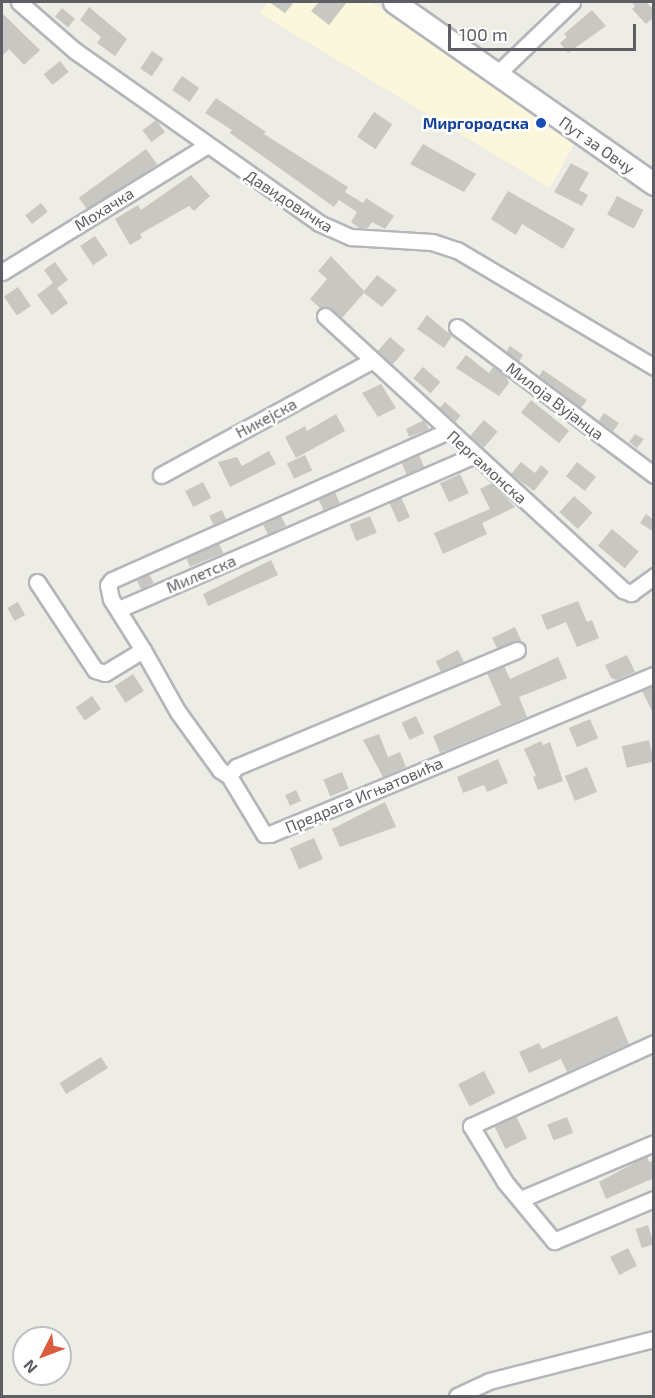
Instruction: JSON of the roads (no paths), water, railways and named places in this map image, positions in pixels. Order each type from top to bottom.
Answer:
[{"type":"street","name":"Давидовичка","points":[[19,2],[74,50],[206,146],[338,233],[363,238],[432,242],[457,250],[654,367]]},
{"type":"street","name":"Пут за Овчу","points":[[394,2],[654,184]]},
{"type":"street","points":[[497,74],[572,2]]},
{"type":"street","name":"Мохачка","points":[[2,272],[206,146]]},
{"type":"street","name":"Пергамонска","points":[[325,316],[371,361],[622,590],[631,593],[654,576]]},
{"type":"street","name":"Милоја Вујанца","points":[[457,327],[654,475]]},
{"type":"street","name":"Никејска","points":[[160,475],[371,361]]},
{"type":"street","points":[[448,431],[112,580],[108,592],[178,712],[220,770],[229,776],[236,767],[517,650]]},
{"type":"street","name":"Милетска","points":[[119,609],[475,455]]},
{"type":"street","points":[[37,582],[100,673],[112,670],[143,650]]},
{"type":"street","name":"Предрага Игњатовића","points":[[229,776],[264,834],[270,834],[654,675]]},
{"type":"street","points":[[654,1043],[472,1122],[472,1133],[542,1231],[554,1241],[654,1199]]},
{"type":"street","points":[[521,1199],[654,1143]]},
{"type":"street","points":[[461,1396],[489,1381],[654,1339]]},
{"type":"place","name":"Миргородска","points":[[541,123]]}]
